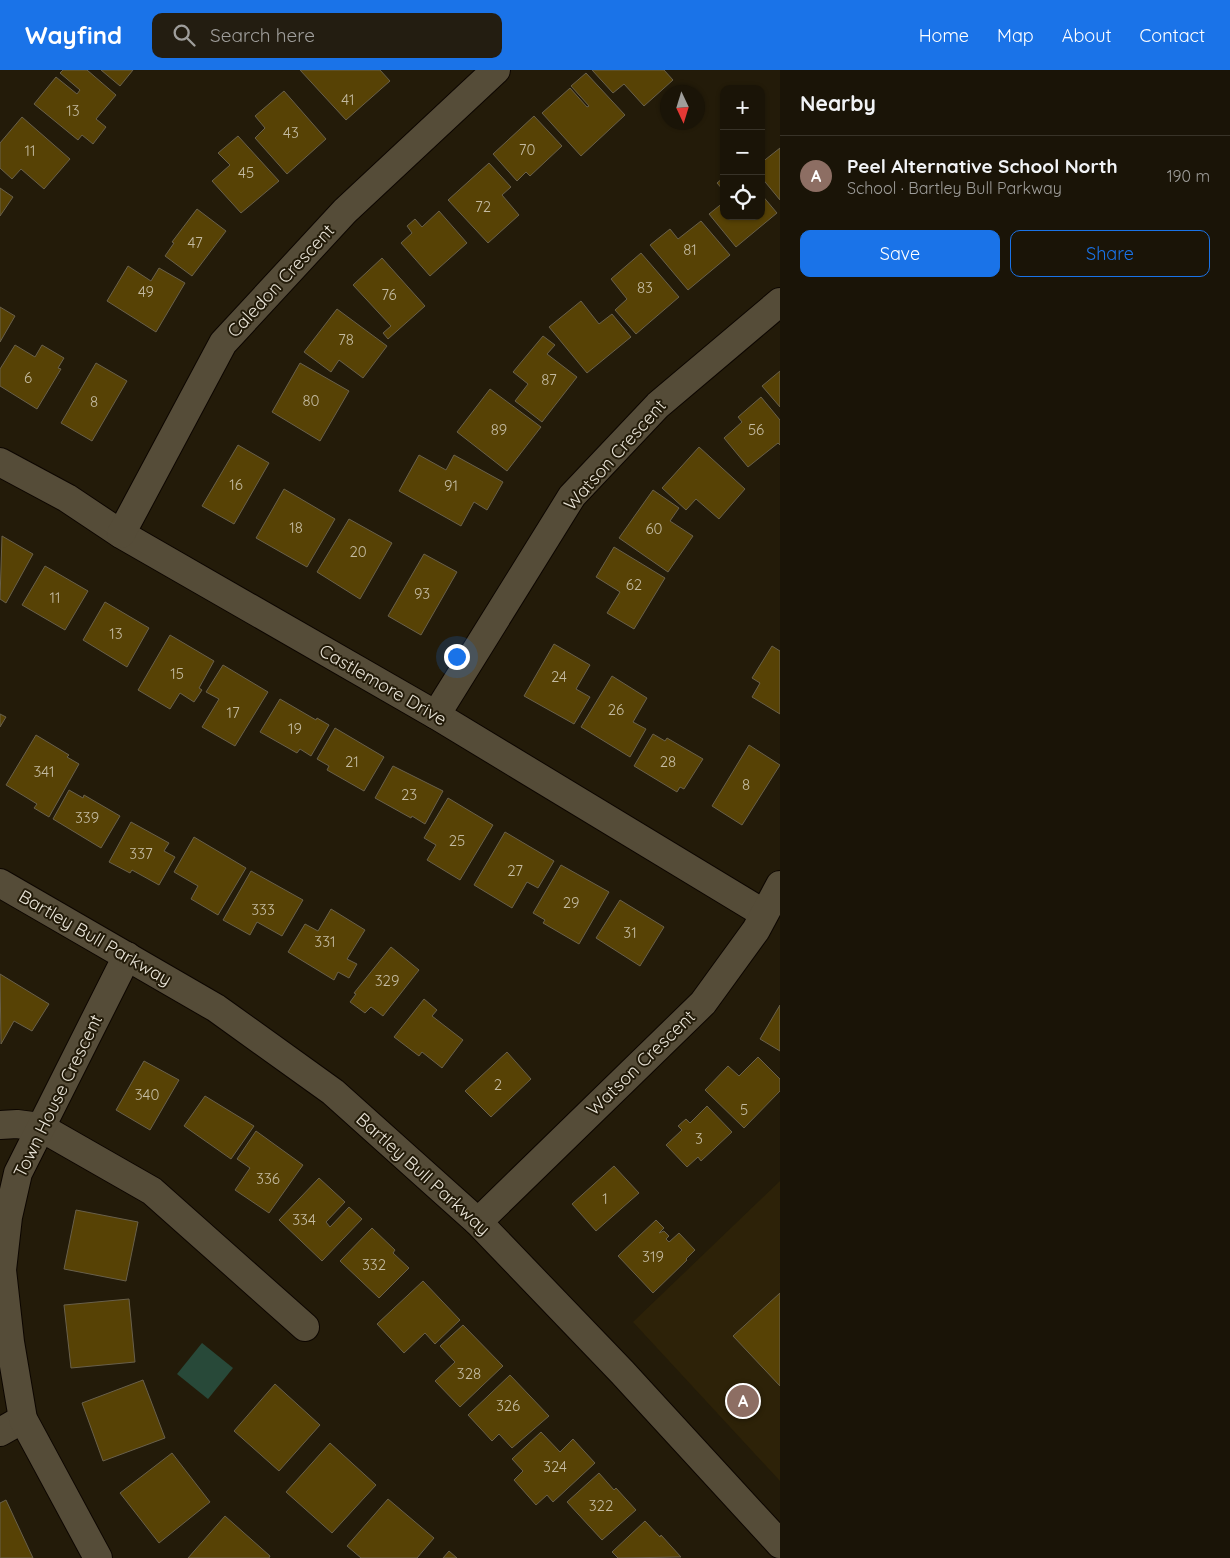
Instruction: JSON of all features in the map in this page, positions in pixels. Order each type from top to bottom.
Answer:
[{"type":"street","name":"Caledon Crescent","points":[[121,534],[223,343],[345,211],[496,70]]},
{"type":"street","name":"Watson Crescent","points":[[436,715],[572,496],[658,405],[780,302]]},
{"type":"street","name":"Castlemore Drive","points":[[0,462],[68,498],[121,534],[436,715],[763,913]]},
{"type":"street","name":"Bartley Bull Parkway","points":[[0,882],[216,1008],[333,1092],[478,1222],[622,1372],[780,1544]]},
{"type":"street","name":"Watson Crescent","points":[[478,1222],[703,1003],[756,930],[763,913],[780,885]]},
{"type":"street","name":"Town House Crescent","points":[[98,1558],[11,1425],[2,1270],[8,1217],[18,1173],[127,956]]},
{"type":"street","points":[[0,1125],[17,1124],[40,1127],[152,1191],[305,1327]]},
{"type":"shaded area","points":[[780,1181],[780,1481],[633,1322]]},
{"type":"green space","points":[[202,1343],[233,1368],[208,1399],[177,1374]]},
{"type":"building","points":[[63,70],[87,70],[116,95],[96,119],[106,127],[93,144],[82,135],[78,140],[34,104],[56,77],[77,94],[80,90],[60,73]]},
{"type":"building","points":[[101,70],[133,70],[120,86]]},
{"type":"building","points":[[300,70],[380,70],[390,81],[346,120]]},
{"type":"building","points":[[592,70],[664,70],[673,80],[667,85],[660,85],[660,92],[644,106],[624,84],[613,93]]},
{"type":"building","points":[[586,73],[625,115],[581,156],[542,113],[570,88],[587,107],[589,106],[571,86]]},
{"type":"building","points":[[284,91],[326,139],[287,174],[255,138],[265,128],[255,116]]},
{"type":"building","points":[[534,116],[562,146],[530,176],[526,172],[517,181],[493,154]]},
{"type":"building","points":[[22,117],[70,159],[44,189],[21,169],[12,179],[0,168],[0,143]]},
{"type":"building","points":[[238,136],[279,181],[241,213],[212,181],[230,165],[218,153]]},
{"type":"building","points":[[780,148],[780,200],[765,182],[765,160]]},
{"type":"building","points":[[489,163],[511,187],[502,195],[519,215],[488,243],[448,200]]},
{"type":"building","points":[[0,188],[13,197],[0,216]]},
{"type":"building","points":[[765,199],[777,213],[736,247],[709,214],[720,205],[720,220],[765,220]]},
{"type":"building","points":[[197,209],[226,231],[192,276],[165,256],[174,243],[172,242]]},
{"type":"building","points":[[439,211],[467,243],[430,276],[401,243],[412,233],[407,226],[415,219],[422,227]]},
{"type":"building","points":[[701,221],[730,255],[688,290],[650,245],[670,229],[678,239]]},
{"type":"building","points":[[641,253],[679,297],[636,334],[615,310],[627,299],[611,279]]},
{"type":"building","points":[[382,258],[425,306],[388,339],[383,333],[391,326],[353,285]]},
{"type":"building","points":[[128,266],[151,281],[159,268],[185,283],[156,332],[107,301]]},
{"type":"building","points":[[581,301],[599,324],[612,314],[631,337],[587,373],[549,327]]},
{"type":"building","points":[[0,307],[15,316],[0,342]]},
{"type":"building","points":[[337,309],[387,346],[363,378],[339,360],[331,372],[304,352]]},
{"type":"building","points":[[543,336],[555,345],[547,354],[577,377],[542,422],[515,401],[528,384],[513,372]]},
{"type":"building","points":[[15,345],[35,357],[42,345],[64,358],[58,368],[61,369],[37,409],[0,386],[0,369]]},
{"type":"building","points":[[96,363],[127,381],[92,441],[61,423]]},
{"type":"building","points":[[300,363],[349,391],[320,441],[272,412]]},
{"type":"building","points":[[780,371],[780,407],[762,386]]},
{"type":"building","points":[[490,389],[541,427],[507,471],[457,432]]},
{"type":"building","points":[[761,397],[780,420],[780,445],[778,443],[748,467],[724,438],[742,422],[738,417]]},
{"type":"building","points":[[238,445],[269,463],[234,524],[202,506]]},
{"type":"building","points":[[699,447],[745,489],[719,519],[696,499],[686,510],[662,488]]},
{"type":"building","points":[[419,455],[446,470],[454,455],[503,482],[487,510],[474,502],[461,526],[399,491]]},
{"type":"building","points":[[284,489],[335,519],[307,567],[256,538]]},
{"type":"building","points":[[653,490],[679,508],[670,521],[693,536],[668,572],[619,538]]},
{"type":"building","points":[[349,519],[392,543],[360,599],[317,572]]},
{"type":"building","points":[[2,536],[33,554],[6,603],[0,599]]},
{"type":"building","points":[[614,547],[665,578],[634,629],[607,613],[620,592],[596,577]]},
{"type":"building","points":[[424,554],[457,572],[421,635],[388,616]]},
{"type":"building","points":[[45,566],[88,591],[65,630],[22,605]]},
{"type":"building","points":[[105,602],[149,628],[127,667],[83,640]]},
{"type":"building","points":[[170,635],[214,661],[199,688],[202,690],[194,702],[180,693],[170,709],[138,690]]},
{"type":"building","points":[[554,644],[590,665],[576,689],[590,697],[574,724],[524,696]]},
{"type":"building","points":[[772,646],[780,651],[780,714],[752,697],[760,683],[752,678]]},
{"type":"building","points":[[223,665],[268,692],[235,746],[202,727],[219,699],[206,692]]},
{"type":"building","points":[[612,676],[647,698],[633,722],[646,729],[630,757],[581,727]]},
{"type":"building","points":[[280,699],[316,720],[317,718],[329,725],[311,756],[300,749],[297,753],[260,732]]},
{"type":"building","points":[[0,714],[6,717],[0,727]]},
{"type":"building","points":[[335,728],[384,757],[364,791],[327,770],[329,766],[317,759]]},
{"type":"building","points":[[653,734],[665,741],[667,738],[703,759],[684,789],[680,787],[677,792],[634,766]]},
{"type":"building","points":[[36,735],[69,755],[67,757],[79,764],[49,817],[34,808],[37,804],[6,785]]},
{"type":"building","points":[[749,745],[780,765],[742,825],[712,806]]},
{"type":"building","points":[[393,766],[443,791],[425,824],[375,798]]},
{"type":"building","points":[[69,790],[83,798],[84,795],[120,816],[101,848],[53,819]]},
{"type":"building","points":[[448,798],[493,825],[460,880],[427,860],[436,845],[424,838]]},
{"type":"building","points":[[131,822],[169,843],[164,851],[175,857],[159,885],[132,870],[130,873],[109,862]]},
{"type":"building","points":[[505,832],[554,861],[538,888],[527,882],[512,908],[474,885]]},
{"type":"building","points":[[194,837],[246,868],[218,915],[191,899],[198,886],[174,872]]},
{"type":"building","points":[[561,865],[609,892],[579,944],[543,923],[545,920],[533,913]]},
{"type":"building","points":[[251,871],[303,900],[282,936],[257,922],[250,935],[223,920]]},
{"type":"building","points":[[620,900],[664,927],[640,966],[596,938]]},
{"type":"building","points":[[331,909],[365,930],[347,959],[357,964],[349,978],[338,972],[334,980],[288,952],[305,924],[318,931]]},
{"type":"building","points":[[391,947],[419,970],[383,1016],[371,1007],[365,1013],[350,1002],[356,994],[354,993]]},
{"type":"building","points":[[0,974],[49,1004],[32,1031],[14,1021],[1,1044]]},
{"type":"building","points":[[424,999],[437,1010],[432,1016],[463,1040],[442,1068],[422,1052],[419,1056],[394,1037]]},
{"type":"building","points":[[780,1005],[780,1051],[760,1039]]},
{"type":"building","points":[[507,1052],[531,1079],[491,1117],[465,1091]]},
{"type":"building","points":[[758,1057],[780,1079],[780,1091],[744,1128],[705,1090],[728,1066],[739,1076]]},
{"type":"building","points":[[144,1061],[179,1080],[150,1130],[116,1110]]},
{"type":"building","points":[[205,1096],[254,1126],[231,1159],[184,1126]]},
{"type":"building","points":[[707,1106],[732,1132],[701,1161],[698,1157],[687,1167],[666,1145],[682,1130],[678,1126],[686,1119],[690,1123]]},
{"type":"building","points":[[256,1131],[303,1165],[269,1213],[235,1190],[250,1168],[237,1159]]},
{"type":"building","points":[[614,1166],[639,1193],[596,1231],[572,1204]]},
{"type":"building","points":[[319,1178],[345,1202],[326,1222],[330,1227],[349,1207],[362,1219],[322,1261],[279,1220]]},
{"type":"building","points":[[76,1210],[138,1222],[126,1281],[64,1269]]},
{"type":"building","points":[[656,1220],[664,1228],[659,1233],[664,1231],[669,1236],[666,1239],[669,1242],[679,1233],[695,1250],[653,1293],[618,1256]]},
{"type":"building","points":[[372,1228],[395,1250],[393,1253],[409,1268],[379,1298],[340,1261]]},
{"type":"building","points":[[423,1281],[460,1320],[435,1344],[425,1333],[404,1353],[377,1324]]},
{"type":"building","points":[[780,1293],[780,1386],[733,1336]]},
{"type":"building","points":[[129,1299],[135,1362],[71,1368],[64,1305]]},
{"type":"building","points":[[463,1325],[503,1366],[460,1407],[435,1381],[455,1362],[440,1346]]},
{"type":"building","points":[[510,1375],[549,1416],[512,1448],[499,1434],[492,1441],[468,1415]]},
{"type":"building","points":[[143,1380],[165,1438],[103,1461],[82,1403]]},
{"type":"building","points":[[275,1384],[320,1425],[279,1471],[234,1431]]},
{"type":"building","points":[[541,1432],[560,1452],[573,1439],[595,1463],[553,1502],[547,1495],[536,1505],[514,1480],[523,1471],[512,1459]]},
{"type":"building","points":[[330,1443],[376,1485],[332,1533],[286,1492]]},
{"type":"building","points":[[172,1453],[210,1502],[159,1543],[120,1493]]},
{"type":"building","points":[[599,1473],[636,1510],[602,1540],[567,1502]]},
{"type":"building","points":[[388,1499],[434,1538],[417,1558],[361,1558],[347,1546]]},
{"type":"building","points":[[6,1500],[33,1558],[0,1558],[0,1503]]},
{"type":"building","points":[[225,1516],[270,1556],[269,1558],[188,1558]]},
{"type":"building","points":[[645,1521],[681,1557],[618,1558],[612,1552]]},
{"type":"building","points":[[449,1551],[457,1558],[443,1558]]},
{"type":"place","name":"Peel Alternative School North","points":[[743,1401]]}]
